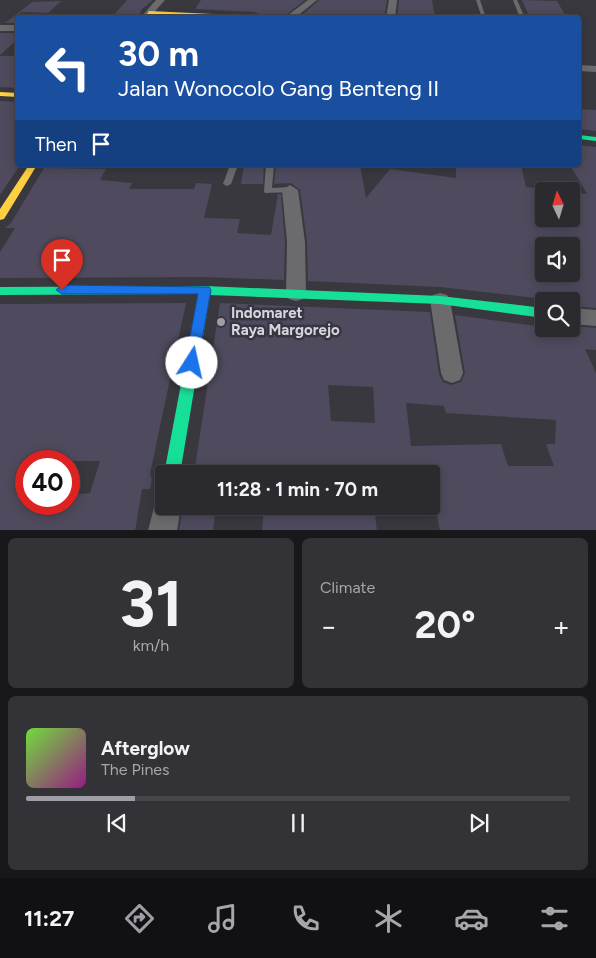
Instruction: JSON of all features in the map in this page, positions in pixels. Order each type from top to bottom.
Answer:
[{"type":"street","points":[[146,15],[162,0]]},
{"type":"street","points":[[292,15],[313,0]]},
{"type":"street","points":[[391,15],[394,0]]},
{"type":"street","points":[[0,28],[15,28]]},
{"type":"street","points":[[581,68],[596,69]]},
{"type":"street","points":[[0,94],[15,94]]},
{"type":"street","points":[[581,137],[596,139]]},
{"type":"street","points":[[0,218],[32,167]]},
{"type":"street","points":[[290,190],[295,214],[296,294]]},
{"type":"street","points":[[174,465],[205,290]]},
{"type":"street","points":[[0,291],[205,290],[440,300],[535,312]]},
{"type":"street","points":[[440,300],[452,373]]},
{"type":"street","points":[[580,317],[596,318]]},
{"type":"street","points":[[162,530],[165,515]]},
{"type":"lane","points":[[478,0],[482,15]]},
{"type":"lane","points":[[515,0],[522,15]]},
{"type":"lane","points":[[227,184],[233,167]]},
{"type":"lane","points":[[270,167],[268,191],[290,190]]},
{"type":"building","points":[[127,0],[153,0],[142,9],[139,15],[114,15]]},
{"type":"building","points":[[201,0],[305,0],[286,15],[260,15],[255,12],[195,9]]},
{"type":"building","points":[[319,0],[387,0],[384,15],[302,15]]},
{"type":"building","points":[[399,0],[432,0],[434,15],[397,15]]},
{"type":"building","points":[[522,0],[557,1],[565,15],[529,15]]},
{"type":"building","points":[[61,1],[48,13],[22,12],[15,15],[32,2]]},
{"type":"building","points":[[15,15],[15,23],[5,23]]},
{"type":"building","points":[[0,33],[15,33],[15,42],[0,55]]},
{"type":"building","points":[[0,56],[15,56],[15,88],[0,87]]},
{"type":"building","points":[[0,101],[15,102],[15,167],[19,167],[0,195]]},
{"type":"building","points":[[581,109],[596,110],[596,131],[581,129]]},
{"type":"building","points":[[581,145],[596,147],[596,308],[580,307],[580,292],[535,292],[535,298],[440,287],[308,281],[307,242],[300,190],[291,183],[274,184],[276,167],[360,167],[366,198],[390,169],[456,178],[456,167],[521,167],[526,187],[535,188],[535,228],[580,228],[580,193],[587,194],[571,167],[581,167]]},
{"type":"building","points":[[244,167],[264,167],[263,184],[241,184]]},
{"type":"building","points":[[44,168],[106,169],[100,180],[132,183],[129,189],[194,189],[196,183],[212,184],[204,218],[240,219],[237,233],[271,235],[278,194],[281,194],[285,242],[284,280],[205,277],[0,278],[0,252],[15,228],[5,228],[11,223]]},
{"type":"building","points":[[186,303],[150,474],[152,479],[150,489],[142,489],[135,530],[0,530],[0,304]]},
{"type":"building","points":[[220,303],[430,312],[439,374],[443,382],[451,385],[461,382],[465,373],[455,315],[535,326],[535,337],[580,337],[580,327],[596,328],[596,350],[585,349],[596,373],[596,530],[440,530],[437,515],[440,515],[440,465],[195,465]],"holes":[[[328,385],[373,387],[375,423],[331,421]],[[406,403],[444,406],[446,413],[556,420],[555,444],[546,444],[554,466],[508,466],[501,444],[411,446]]]},
{"type":"building","points":[[182,515],[215,515],[213,530],[179,530]]},
{"type":"building","points":[[263,515],[375,515],[377,530],[262,530]]},
{"type":"traffic: fast","points":[[581,137],[596,139]]},
{"type":"traffic: fast","points":[[0,291],[205,290],[440,300],[535,312]]},
{"type":"traffic: fast","points":[[174,465],[205,290]]},
{"type":"traffic: slow","points":[[149,13],[191,15]]},
{"type":"traffic: slow","points":[[0,94],[15,95]]},
{"type":"traffic: slow","points":[[0,217],[32,167]]},
{"type":"place","name":"Indomaret Raya Margorejo","points":[[221,322]]},
{"type":"route","points":[[62,290],[205,290],[192,363]]}]
